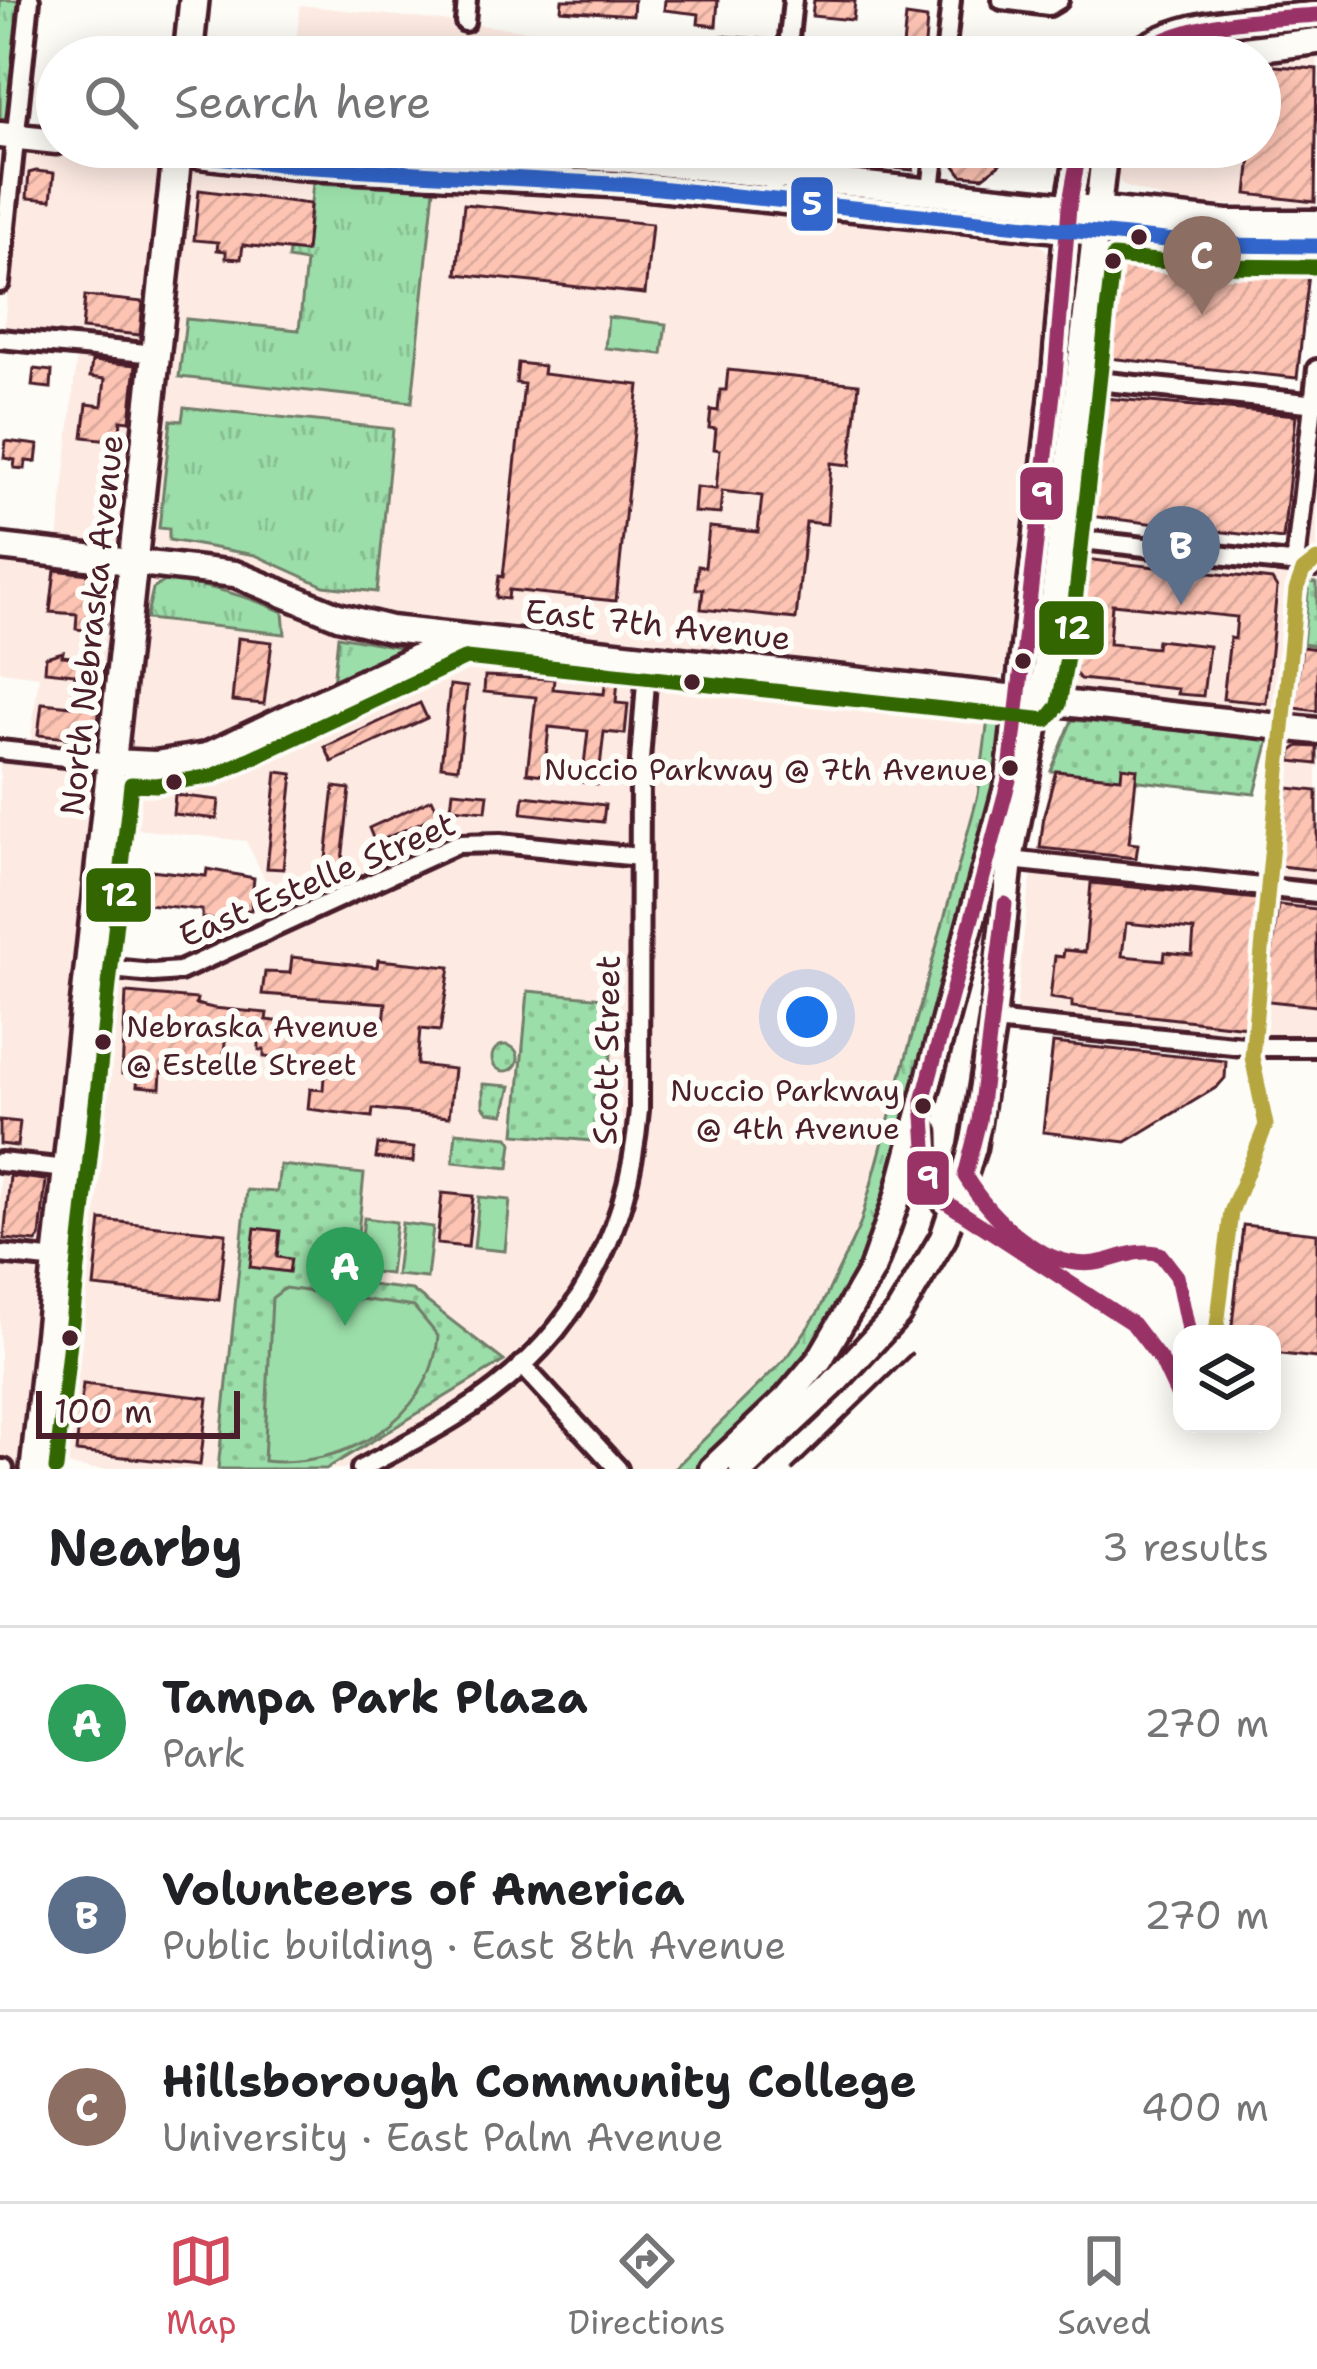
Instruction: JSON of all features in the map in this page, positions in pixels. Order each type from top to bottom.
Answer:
[{"type":"main road","points":[[190,36],[194,0]]},
{"type":"main road","name":"North Nebraska Avenue","points":[[35,1469],[176,168]]},
{"type":"street","points":[[0,283],[8,136],[30,0]]},
{"type":"street","points":[[465,22],[467,0]]},
{"type":"street","points":[[789,36],[793,0]]},
{"type":"street","points":[[947,36],[951,0]]},
{"type":"street","points":[[1002,0],[1049,6],[1059,2]]},
{"type":"street","points":[[1170,36],[1196,28],[1317,15]]},
{"type":"street","points":[[1281,45],[1317,41]]},
{"type":"street","points":[[331,168],[629,185],[931,190],[1068,219]]},
{"type":"street","points":[[671,168],[773,186],[1068,219],[1317,224]]},
{"type":"street","points":[[773,186],[775,168]]},
{"type":"street","points":[[931,190],[934,168]]},
{"type":"street","points":[[742,1469],[872,1345],[898,1314],[938,1249],[956,1208],[980,1121],[1049,536],[1068,219],[1076,168]]},
{"type":"street","points":[[1049,536],[1078,379],[1103,168]]},
{"type":"street","points":[[1095,221],[1214,245],[1317,246]]},
{"type":"street","points":[[0,339],[156,354]]},
{"type":"street","points":[[1295,564],[1317,369]]},
{"type":"street","points":[[1078,379],[1315,404]]},
{"type":"street","points":[[1049,536],[1317,566]]},
{"type":"street","name":"East 7th Avenue","points":[[0,547],[236,574],[367,625],[1317,731]]},
{"type":"street","points":[[0,751],[155,764],[206,756],[462,636]]},
{"type":"street","name":"Scott Street","points":[[361,1469],[459,1415],[522,1365],[584,1294],[616,1229],[633,1166],[639,1110],[639,857],[648,656]]},
{"type":"street","points":[[712,1469],[787,1398],[844,1322],[872,1270],[897,1198],[1030,699]]},
{"type":"street","name":"East Estelle Street","points":[[90,968],[153,974],[180,971],[457,844],[500,843],[639,857]]},
{"type":"street","points":[[1010,860],[1317,893]]},
{"type":"street","points":[[993,1021],[1253,1047],[1317,1046]]},
{"type":"street","points":[[923,1101],[928,1178],[956,1208]]},
{"type":"street","points":[[0,1162],[68,1168]]},
{"type":"street","points":[[0,1254],[58,1261]]},
{"type":"street","points":[[522,1365],[617,1469]]},
{"type":"shaded area","points":[[300,5],[577,36],[297,36]]},
{"type":"shaded area","points":[[1317,56],[1317,207],[1182,204],[1124,186],[1116,177],[1117,168],[1281,168],[1281,59]]},
{"type":"shaded area","points":[[36,150],[36,168],[163,168],[146,338],[141,342],[4,329],[20,157]]},
{"type":"shaded area","points":[[198,168],[233,168],[645,194],[1034,238],[1053,258],[1055,275],[1010,672],[990,681],[373,613],[239,562],[156,547],[149,539],[188,175]]},
{"type":"shaded area","points":[[77,354],[142,361],[125,544],[120,547],[58,542]]},
{"type":"shaded area","points":[[1317,433],[1317,884],[1272,879]]},
{"type":"shaded area","points":[[1076,547],[1291,572],[1278,711],[1058,686]]},
{"type":"shaded area","points":[[0,555],[119,571],[103,746],[30,743],[39,676],[0,671]]},
{"type":"shaded area","points":[[155,573],[214,580],[408,642],[412,648],[214,743],[180,753],[131,748],[128,739],[143,586]]},
{"type":"shaded area","points":[[461,648],[631,666],[633,827],[628,841],[468,832],[430,843],[281,912],[246,841],[118,827],[123,787],[133,777]]},
{"type":"shaded area","points":[[660,671],[1006,709],[864,1269],[701,1469],[629,1469],[537,1365],[566,1330],[612,1257],[643,1151],[648,761]]},
{"type":"shaded area","points":[[0,753],[98,769],[44,1250],[0,1245]]},
{"type":"shaded area","points":[[1051,771],[1138,780],[1129,880],[1317,903],[1317,1039],[1016,1011],[1027,902]]},
{"type":"shaded area","points":[[472,852],[622,865],[631,876],[631,1136],[604,1237],[575,1291],[542,1336],[508,1368],[344,1469],[91,1469],[56,1463],[50,1451],[101,987],[115,979],[159,985],[182,982],[442,860]]},
{"type":"shaded area","points":[[0,1262],[38,1265],[45,1270],[24,1464],[0,1462]]},
{"type":"shaded area","points":[[519,1380],[526,1381],[608,1469],[373,1469]]},
{"type":"green space","points":[[0,0],[22,0],[9,113],[3,120],[0,119]]},
{"type":"green space","points":[[313,183],[434,189],[412,402],[179,377],[186,319],[299,330],[306,262],[288,259],[289,250],[306,251]]},
{"type":"green space","points":[[608,317],[666,324],[662,354],[605,348]]},
{"type":"green space","points":[[184,407],[393,429],[377,592],[324,586],[255,555],[169,540],[169,529],[159,528],[171,420],[182,421]]},
{"type":"green space","points":[[166,580],[226,592],[283,612],[285,634],[146,619],[153,589]]},
{"type":"green space","points":[[1309,582],[1317,583],[1317,646],[1303,644]]},
{"type":"green space","points":[[338,636],[405,648],[333,684]]},
{"type":"green space","points":[[989,712],[1008,713],[1002,774],[916,1098],[864,1269],[814,1353],[701,1469],[674,1469],[789,1355],[819,1311],[860,1225],[978,795]]},
{"type":"green space","points":[[1072,720],[1269,740],[1255,794],[1051,771]]},
{"type":"green space","points":[[528,991],[616,999],[603,1142],[515,1134]]},
{"type":"green space","points":[[505,1045],[518,1058],[505,1071],[492,1058]]},
{"type":"green space","points":[[483,1084],[511,1086],[504,1114],[488,1112],[483,1106]]},
{"type":"green space","points":[[456,1132],[508,1137],[512,1143],[509,1168],[453,1162]]},
{"type":"green space","points":[[280,1165],[364,1174],[353,1283],[412,1290],[504,1361],[326,1469],[218,1469],[247,1190],[277,1192]]},
{"type":"green space","points":[[479,1197],[510,1200],[505,1251],[474,1248]]},
{"type":"green space","points":[[364,1218],[396,1222],[390,1274],[358,1270]]},
{"type":"green space","points":[[402,1223],[433,1227],[427,1278],[396,1275]]},
{"type":"green space","points":[[285,1288],[414,1307],[438,1336],[432,1366],[419,1393],[378,1433],[324,1457],[264,1461],[272,1298]]},
{"type":"building","points":[[562,0],[634,0],[633,15],[561,10]]},
{"type":"building","points":[[665,0],[718,0],[716,26],[698,24],[699,14],[664,10]]},
{"type":"building","points":[[814,0],[855,1],[853,20],[812,16]]},
{"type":"building","points":[[906,16],[927,19],[926,36],[904,36]]},
{"type":"building","points":[[1281,66],[1317,69],[1315,202],[1247,194],[1250,168],[1281,168]]},
{"type":"building","points":[[957,168],[995,168],[983,177],[962,175]]},
{"type":"building","points":[[29,173],[54,173],[51,200],[27,198]]},
{"type":"building","points":[[199,190],[310,204],[306,252],[243,245],[241,259],[226,258],[226,251],[217,250],[218,242],[194,240]]},
{"type":"building","points":[[464,204],[652,224],[645,294],[457,274]]},
{"type":"building","points":[[1139,254],[1289,269],[1290,263],[1310,265],[1297,378],[1098,357],[1107,280],[1128,257],[1131,261]]},
{"type":"building","points":[[85,296],[143,302],[140,335],[82,329]]},
{"type":"building","points":[[92,361],[136,365],[130,421],[121,420],[119,441],[83,437],[87,404],[102,406],[105,379],[90,377]]},
{"type":"building","points":[[518,363],[544,366],[543,374],[639,385],[616,601],[509,590],[508,599],[496,598],[499,576],[503,577],[524,384],[516,383]]},
{"type":"building","points":[[34,369],[52,371],[51,388],[32,386]]},
{"type":"building","points":[[728,370],[859,384],[850,465],[831,463],[827,524],[806,522],[796,619],[701,609],[698,566],[705,567],[709,527],[758,532],[762,496],[722,491],[720,514],[694,512],[696,487],[716,489],[720,450],[714,449],[716,429],[709,428],[711,410],[718,411],[720,390],[726,390]]},
{"type":"building","points":[[1093,397],[1296,415],[1283,539],[1089,516],[1090,505],[1082,504]]},
{"type":"building","points":[[6,441],[38,445],[36,462],[26,461],[25,469],[14,468],[15,460],[4,458]]},
{"type":"building","points":[[1075,558],[1272,580],[1277,588],[1266,703],[1223,699],[1237,617],[1112,604],[1109,644],[1156,648],[1157,640],[1209,646],[1203,696],[1080,679],[1065,661]]},
{"type":"building","points":[[55,570],[113,577],[104,632],[76,629],[77,614],[50,612]]},
{"type":"building","points":[[238,638],[272,642],[264,704],[232,701]]},
{"type":"building","points":[[1302,647],[1317,649],[1317,711],[1295,708]]},
{"type":"building","points":[[63,652],[62,656],[91,659],[90,667],[104,668],[96,741],[38,735],[42,703],[72,706],[75,674],[45,671],[46,657]]},
{"type":"building","points":[[485,676],[554,679],[553,689],[604,694],[606,677],[618,679],[616,703],[628,704],[625,734],[604,732],[598,784],[582,782],[588,731],[549,727],[544,775],[527,773],[536,697],[484,692]]},
{"type":"building","points":[[450,685],[467,687],[458,768],[441,766]]},
{"type":"building","points":[[420,703],[427,718],[332,762],[325,747]]},
{"type":"building","points":[[1299,746],[1317,747],[1317,764],[1291,761],[1292,751]]},
{"type":"building","points":[[1122,767],[1137,769],[1129,843],[1138,844],[1136,858],[1040,848],[1056,771],[1121,778]]},
{"type":"building","points":[[277,772],[293,774],[283,869],[267,868]]},
{"type":"building","points":[[334,787],[350,789],[341,870],[325,868]]},
{"type":"building","points":[[1288,788],[1317,791],[1317,870],[1280,866]]},
{"type":"building","points":[[453,791],[488,794],[486,811],[451,808]]},
{"type":"building","points":[[175,795],[219,800],[217,819],[173,814]]},
{"type":"building","points":[[524,796],[605,805],[603,822],[522,813]]},
{"type":"building","points":[[432,799],[439,814],[375,843],[369,828]]},
{"type":"building","points":[[207,869],[254,878],[251,910],[229,921],[202,918],[202,910],[147,904],[141,898],[144,875],[150,875],[150,870],[206,876]]},
{"type":"building","points":[[1091,883],[1258,899],[1250,980],[1269,982],[1278,905],[1317,909],[1317,1006],[1250,999],[1247,1027],[1072,1007],[1072,1001],[1050,998],[1055,956],[1063,957],[1064,950],[1085,952]],"holes":[[[1126,923],[1194,930],[1192,955],[1165,952],[1164,960],[1122,956]]]},
{"type":"building","points":[[292,957],[377,967],[378,960],[450,967],[440,1031],[420,1029],[417,1065],[454,1069],[449,1117],[373,1109],[372,1117],[308,1109],[310,1089],[323,1090],[325,1063],[264,1057],[264,1050],[259,1050],[259,1024],[227,1021],[222,1074],[161,1072],[160,1088],[137,1086],[138,1076],[122,1074],[126,993],[197,999],[196,1004],[213,1008],[267,1013],[266,1020],[383,1033],[386,1003],[262,994],[265,972],[290,973]]},
{"type":"building","points":[[1053,1043],[1226,1061],[1225,1078],[1126,1142],[1043,1132]]},
{"type":"building","points":[[0,1120],[20,1122],[17,1146],[0,1144]]},
{"type":"building","points":[[378,1144],[414,1148],[413,1162],[376,1158]]},
{"type":"building","points":[[10,1176],[46,1180],[36,1242],[4,1239]]},
{"type":"building","points":[[442,1193],[473,1196],[468,1247],[437,1244]]},
{"type":"building","points":[[101,1220],[226,1233],[219,1300],[94,1287]]},
{"type":"building","points":[[1243,1225],[1317,1233],[1317,1358],[1281,1354],[1281,1325],[1232,1325]]},
{"type":"building","points":[[255,1228],[280,1231],[277,1257],[291,1259],[289,1272],[250,1267]]},
{"type":"building","points":[[83,1384],[208,1398],[200,1465],[76,1452]]},
{"type":"railway","points":[[793,1469],[911,1354]]},
{"type":"transit line","name":"9","points":[[1175,36],[1245,21],[1317,15]]},
{"type":"transit line","name":"5","points":[[331,168],[629,185],[1214,245],[1317,246]]},
{"type":"transit line","name":"9","points":[[1076,168],[1009,780],[923,1101],[928,1178],[947,1203],[1133,1324],[1162,1362],[1173,1386]]},
{"type":"transit line","name":"12","points":[[56,1469],[131,784],[213,776],[466,658],[1047,720],[1059,705],[1073,621],[1113,257],[1214,266],[1317,267]]},
{"type":"transit line","points":[[1217,1325],[1231,1212],[1266,1125],[1252,1057],[1296,590],[1303,571],[1317,560]]},
{"type":"transit line","name":"9","points":[[1005,904],[979,1121],[965,1176],[1003,1223],[1056,1258],[1095,1263],[1135,1253],[1160,1254],[1177,1276],[1187,1325]]},
{"type":"place","name":"Hillsborough Community College","points":[[1202,315]]},
{"type":"place","name":"Volunteers of America","points":[[1181,605]]},
{"type":"place","name":"Nuccio Parkway @ 7th Avenue","points":[[1010,768]]},
{"type":"place","name":"Nebraska Avenue @ Estelle Street","points":[[103,1042]]},
{"type":"place","name":"Nuccio Parkway @ 4th Avenue","points":[[923,1106]]},
{"type":"place","name":"Tampa Park Plaza","points":[[345,1326]]}]
